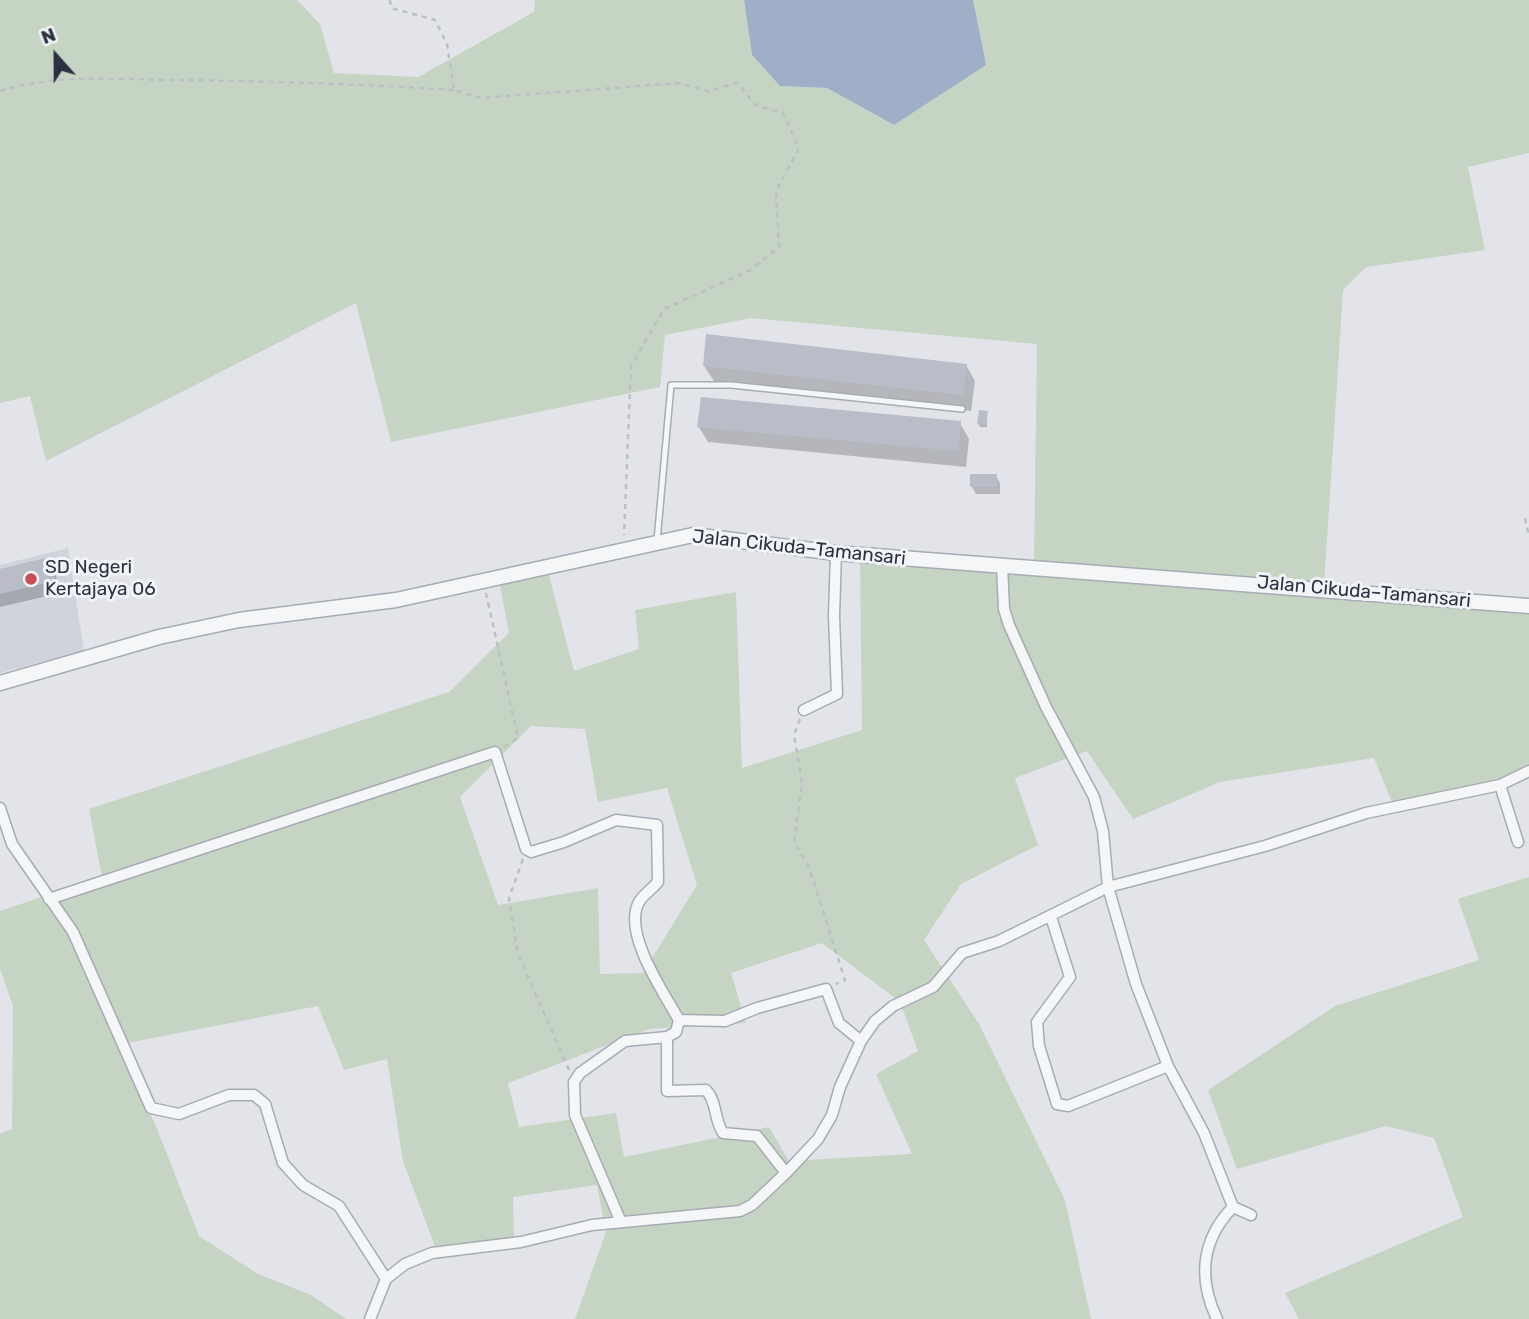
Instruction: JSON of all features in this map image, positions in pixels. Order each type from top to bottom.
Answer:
[{"type":"street","name":"Jalan Cikuda–Tamansari","points":[[0,683],[159,637],[239,620],[396,600],[693,535],[836,553],[1529,606]]},
{"type":"street","points":[[804,710],[837,694],[834,616],[836,553]]},
{"type":"street","points":[[1002,565],[1004,608],[1009,625],[1046,707],[1094,797],[1103,831],[1108,887],[1136,984],[1168,1066],[1205,1133],[1233,1207],[1251,1215]]},
{"type":"street","points":[[49,899],[495,752],[526,849],[531,852],[564,842],[616,820],[657,825],[658,882],[638,903],[636,923],[642,955],[679,1020],[676,1032],[667,1037],[625,1041],[580,1073],[574,1082],[575,1115],[621,1222]]},
{"type":"street","points":[[370,1319],[386,1279],[405,1264],[432,1254],[521,1242],[621,1222],[740,1210],[752,1205],[818,1139],[832,1115],[840,1087],[861,1041],[875,1021],[893,1006],[933,987],[962,953],[1051,917],[1108,887],[1265,846],[1366,813],[1500,785],[1529,771]]},
{"type":"street","points":[[1500,785],[1518,842]]},
{"type":"street","points":[[0,808],[12,844],[73,933],[151,1108],[179,1114],[229,1095],[254,1095],[265,1104],[284,1163],[303,1185],[339,1206],[386,1279]]},
{"type":"street","points":[[0,850],[12,844]]},
{"type":"street","points":[[1051,917],[1070,976],[1037,1021],[1047,1077],[1057,1104],[1068,1106],[1168,1066]]},
{"type":"street","points":[[679,1020],[725,1021],[757,1008],[826,989],[839,1023],[861,1041]]},
{"type":"street","points":[[667,1037],[667,1091],[706,1090],[712,1096],[717,1125],[723,1133],[757,1136],[786,1173]]},
{"type":"street","points":[[1217,1319],[1207,1297],[1203,1261],[1214,1232],[1233,1207]]},
{"type":"lane","points":[[657,541],[671,385],[731,385],[962,409]]},
{"type":"path","points":[[390,0],[391,8],[435,20],[447,44],[454,90]]},
{"type":"path","points":[[0,91],[27,82],[100,79],[330,82],[454,90],[481,98],[677,83],[709,91],[737,83],[756,104],[783,113],[799,148],[776,191],[779,247],[749,271],[664,309],[631,366],[624,550]]},
{"type":"path","points":[[1525,518],[1529,537]]},
{"type":"path","points":[[483,580],[518,738],[495,752]]},
{"type":"path","points":[[804,710],[794,735],[802,783],[794,842],[809,867],[845,980],[826,989]]},
{"type":"path","points":[[526,849],[509,898],[518,954],[574,1082]]},
{"type":"shaded area","points":[[68,548],[84,651],[0,673],[0,565]]},
{"type":"green space","points":[[0,0],[297,0],[320,24],[334,73],[418,77],[534,12],[535,0],[744,0],[752,55],[780,86],[827,88],[894,125],[985,65],[973,0],[1529,0],[1529,153],[1468,167],[1485,250],[1366,267],[1343,290],[1324,586],[1529,605],[1529,767],[1468,793],[1393,805],[1374,758],[1220,782],[1133,819],[1087,751],[1015,778],[1038,845],[961,884],[924,940],[979,1024],[1065,1200],[1091,1319],[575,1319],[606,1232],[597,1185],[513,1197],[514,1237],[437,1252],[403,1161],[387,1059],[344,1070],[318,1006],[117,1045],[156,1126],[199,1236],[258,1274],[311,1295],[346,1319],[0,1319],[0,1134],[12,1129],[13,1006],[0,969],[0,911],[102,877],[89,809],[449,692],[509,633],[499,580],[547,568],[574,671],[639,649],[635,610],[736,592],[742,768],[862,730],[860,555],[1034,562],[1037,344],[751,318],[665,335],[660,387],[391,442],[356,303],[46,461],[30,396],[0,403]],"holes":[[[531,726],[585,729],[598,802],[667,788],[697,885],[643,973],[600,974],[598,888],[498,905],[460,797]],[[822,943],[900,1002],[918,1051],[876,1074],[912,1154],[789,1161],[769,1127],[624,1157],[616,1113],[519,1127],[508,1083],[649,1029],[746,1023],[731,973]]]},
{"type":"green space","points":[[1529,877],[1529,1319],[1299,1319],[1285,1293],[1463,1217],[1434,1138],[1386,1126],[1237,1169],[1208,1090],[1335,1006],[1479,960],[1458,899]]},
{"type":"water","points":[[744,0],[973,0],[986,65],[894,125],[827,88],[780,86],[752,55]]},
{"type":"building","points":[[706,334],[967,364],[963,395],[703,366]]},
{"type":"building","points":[[701,397],[961,421],[958,451],[697,427]]},
{"type":"building","points":[[979,410],[988,411],[986,425],[977,424]]},
{"type":"building","points":[[970,474],[997,474],[997,487],[970,487]]},
{"type":"building","points":[[49,557],[55,581],[0,594],[0,569]]},
{"type":"place","name":"SD Negeri Kertajaya 06","points":[[31,579]]}]
